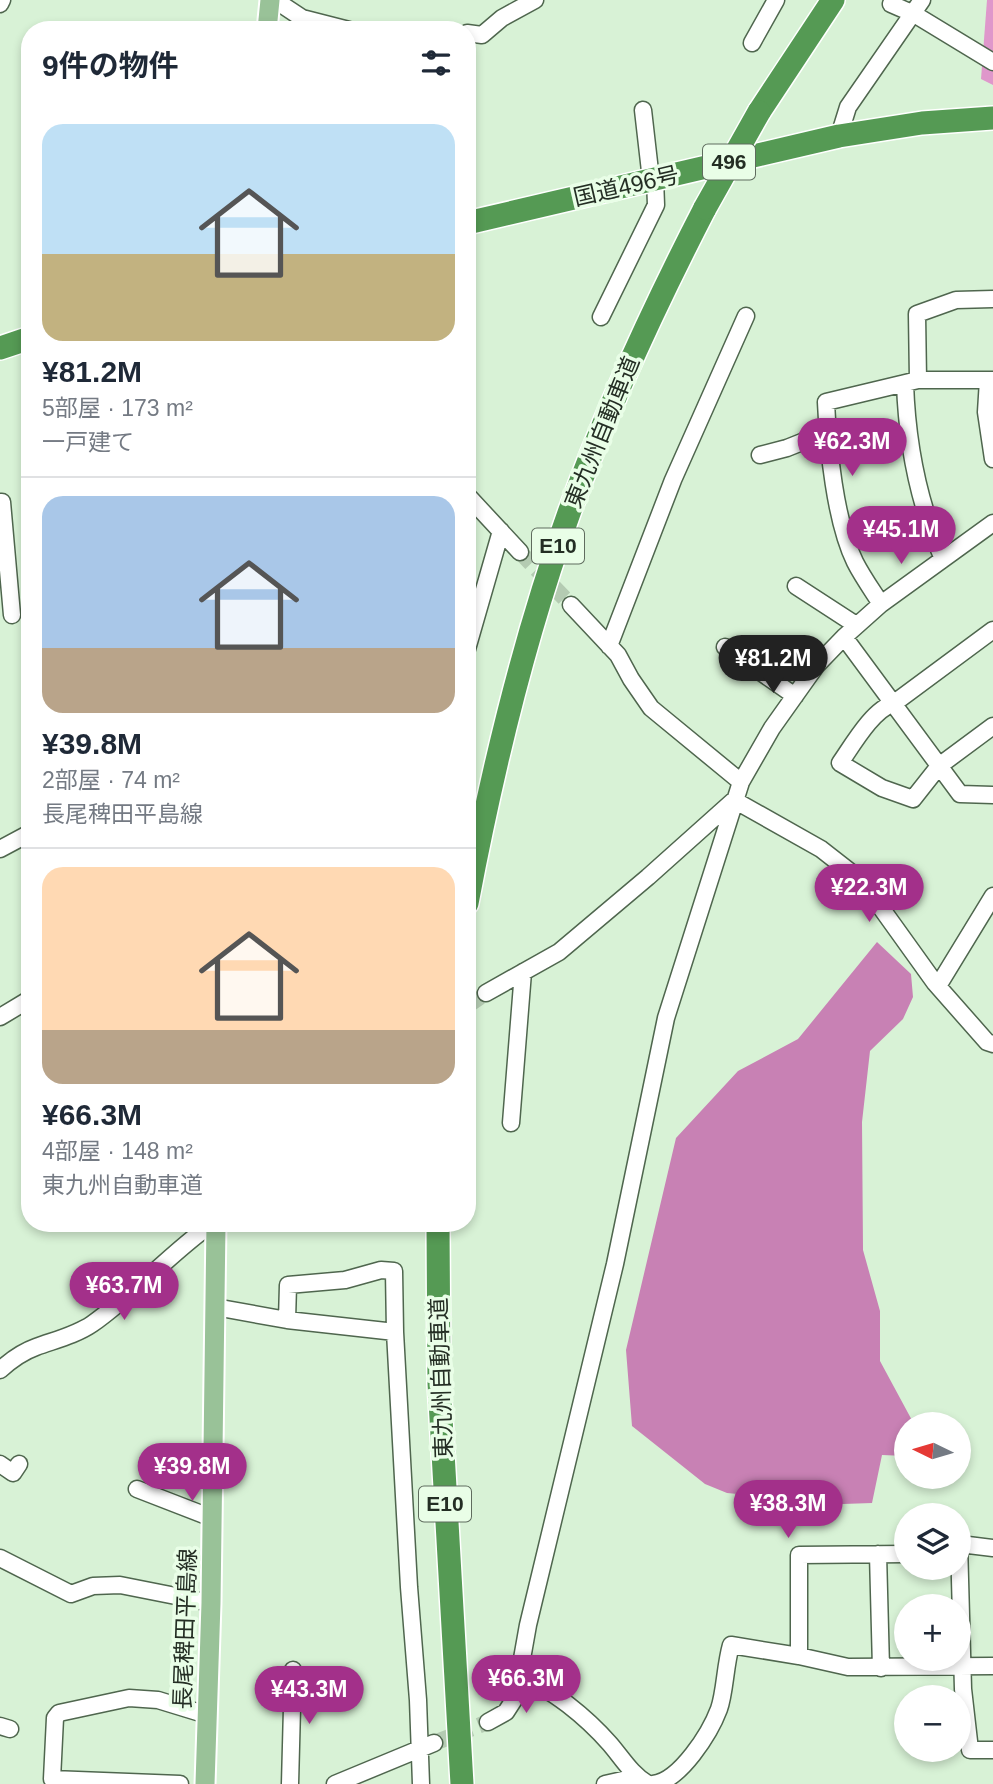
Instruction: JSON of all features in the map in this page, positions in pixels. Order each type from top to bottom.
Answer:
[{"type":"highway","name":"東九州自動車道","points":[[476,856],[508,713],[532,625],[569,513],[613,400],[659,298],[705,208],[759,112],[833,0]]},
{"type":"highway","name":"国道496号","points":[[476,221],[839,136],[922,123],[993,118]]},
{"type":"highway","points":[[0,348],[21,341]]},
{"type":"highway","name":"東九州自動車道","points":[[438,1232],[439,1383],[462,1784]]},
{"type":"main road","points":[[268,21],[272,0]]},
{"type":"main road","name":"長尾稗田平島線","points":[[205,1784],[211,1603],[214,1232]]},
{"type":"street","points":[[272,0],[302,18],[314,21]]},
{"type":"street","points":[[476,34],[482,35],[502,18],[536,0]]},
{"type":"street","points":[[752,43],[776,0]]},
{"type":"street","points":[[891,4],[918,7],[993,62]]},
{"type":"street","points":[[839,136],[848,107],[918,7]]},
{"type":"street","points":[[601,317],[656,205],[643,110]]},
{"type":"street","points":[[943,559],[921,501],[906,419],[917,314],[956,300],[993,299]]},
{"type":"street","points":[[609,646],[673,480],[746,316]]},
{"type":"street","points":[[881,604],[855,560],[839,508],[828,451],[826,402],[912,381],[990,380],[986,412],[993,459]]},
{"type":"street","points":[[760,455],[787,448],[827,432]]},
{"type":"street","points":[[0,502],[12,615]]},
{"type":"street","points":[[476,505],[520,552]]},
{"type":"street","points":[[488,1722],[506,1712],[515,1698],[614,1265],[667,1018],[741,782],[772,728],[816,666],[850,631],[881,604],[993,523]]},
{"type":"street","points":[[476,617],[500,531]]},
{"type":"street","points":[[796,586],[850,631],[893,704],[960,794],[993,795]]},
{"type":"street","points":[[571,604],[618,655],[651,708],[741,782]]},
{"type":"street","points":[[993,630],[893,704],[885,706],[859,735],[840,763],[882,788],[913,799],[939,766],[993,726]]},
{"type":"street","points":[[724,647],[795,696]]},
{"type":"street","points":[[486,993],[559,951],[648,877],[734,800]]},
{"type":"street","points":[[734,800],[821,849],[853,874],[874,898],[937,986],[987,1042],[993,1044]]},
{"type":"street","points":[[0,849],[21,838]]},
{"type":"street","points":[[937,986],[993,896]]},
{"type":"street","points":[[511,1123],[523,972]]},
{"type":"street","points":[[0,1017],[21,1004]]},
{"type":"street","points":[[0,1370],[15,1357],[34,1347],[90,1326],[200,1232]]},
{"type":"street","points":[[287,1320],[288,1285],[345,1280],[381,1270],[394,1271],[396,1332],[428,1745],[421,1784]]},
{"type":"street","points":[[215,1307],[287,1320],[396,1332]]},
{"type":"street","points":[[137,1489],[212,1518]]},
{"type":"street","points":[[971,1545],[993,1548]]},
{"type":"street","points":[[878,1554],[881,1668]]},
{"type":"street","points":[[799,1656],[799,1555],[894,1554]]},
{"type":"street","points":[[0,1558],[71,1594],[93,1586],[120,1585],[211,1603]]},
{"type":"street","points":[[653,1784],[661,1783],[678,1770],[707,1733],[719,1708],[731,1645],[848,1667],[894,1668]]},
{"type":"street","points":[[971,1666],[993,1666]]},
{"type":"street","points":[[290,1784],[293,1670]]},
{"type":"street","points":[[963,1671],[970,1751],[993,1750]]},
{"type":"street","points":[[518,1677],[536,1682],[588,1723],[642,1780]]},
{"type":"street","points":[[180,1784],[52,1779],[55,1718],[59,1713],[129,1698],[158,1700],[207,1715]]},
{"type":"street","points":[[335,1784],[428,1745]]},
{"type":"street","points":[[605,1784],[642,1780]]},
{"type":"shaded area","points":[[987,0],[993,0],[993,85],[981,79]]},
{"type":"shaded area","points":[[877,942],[911,974],[913,997],[903,1019],[870,1051],[862,1122],[863,1250],[880,1311],[880,1361],[908,1412],[894,1412],[894,1456],[882,1455],[872,1503],[843,1504],[727,1493],[705,1484],[632,1426],[626,1350],[676,1138],[738,1071],[798,1039]]},
{"type":"tunnel","points":[[520,552],[571,605]]},
{"type":"tunnel","points":[[476,1000],[486,993]]},
{"type":"tunnel","points":[[434,1743],[488,1722]]}]
